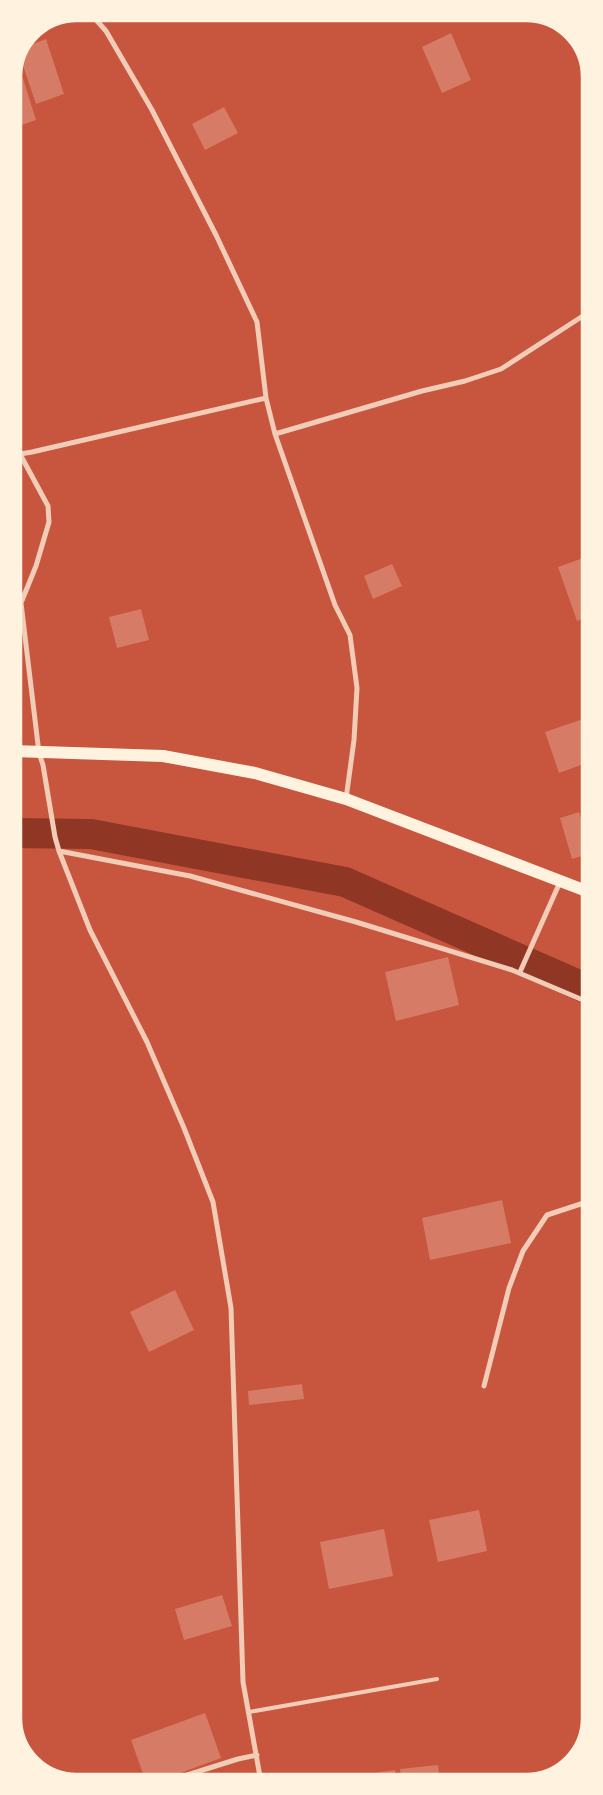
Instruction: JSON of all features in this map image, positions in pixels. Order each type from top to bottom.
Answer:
[{"type":"main road","points":[[21,752],[163,756],[255,773],[346,799],[582,889]]},
{"type":"street","points":[[98,21],[106,31],[152,110],[216,235],[257,322],[266,398],[276,434],[335,605],[350,635],[357,688],[354,740],[346,799]]},
{"type":"street","points":[[276,434],[422,391],[465,381],[501,369],[582,317]]},
{"type":"street","points":[[21,454],[266,398]]},
{"type":"street","points":[[21,456],[48,506],[49,522],[36,566],[21,603],[39,753],[44,765],[55,837],[90,930],[147,1042],[213,1202],[231,1308],[243,1682],[260,1774]]},
{"type":"street","points":[[59,851],[190,876],[356,922],[521,969],[582,999]]},
{"type":"street","points":[[521,969],[561,881]]},
{"type":"street","points":[[484,1386],[509,1288],[523,1251],[547,1215],[582,1204]]},
{"type":"street","points":[[190,1774],[257,1755]]},
{"type":"lane","points":[[249,1712],[437,1679]]},
{"type":"building","points":[[451,33],[471,80],[442,93],[422,47]]},
{"type":"building","points":[[46,39],[64,94],[36,104],[23,65],[33,44]]},
{"type":"building","points":[[21,73],[36,120],[21,125]]},
{"type":"building","points":[[224,107],[238,133],[205,150],[192,124]]},
{"type":"building","points":[[582,558],[582,619],[577,621],[558,567]]},
{"type":"building","points":[[392,564],[402,586],[373,599],[364,576]]},
{"type":"building","points":[[141,609],[149,640],[117,648],[109,617]]},
{"type":"building","points":[[582,719],[582,765],[559,773],[545,732]]},
{"type":"building","points":[[579,812],[582,822],[582,856],[572,859],[560,818]]},
{"type":"building","points":[[448,957],[459,1005],[396,1021],[385,972]]},
{"type":"building","points":[[502,1200],[511,1243],[430,1260],[422,1218]]},
{"type":"building","points":[[175,1290],[194,1330],[149,1352],[130,1312]]},
{"type":"building","points":[[302,1384],[304,1399],[249,1405],[248,1391]]},
{"type":"building","points":[[479,1510],[487,1551],[438,1562],[429,1520]]},
{"type":"building","points":[[384,1529],[393,1576],[329,1589],[320,1542]]},
{"type":"building","points":[[222,1595],[232,1626],[184,1640],[175,1609]]},
{"type":"building","points":[[205,1713],[221,1758],[178,1774],[143,1774],[131,1740]]},
{"type":"building","points":[[438,1765],[439,1774],[401,1774],[400,1769]]},
{"type":"building","points":[[395,1770],[395,1774],[367,1774]]},
{"type":"waterway","points":[[21,833],[91,834],[345,882],[582,986]]}]
